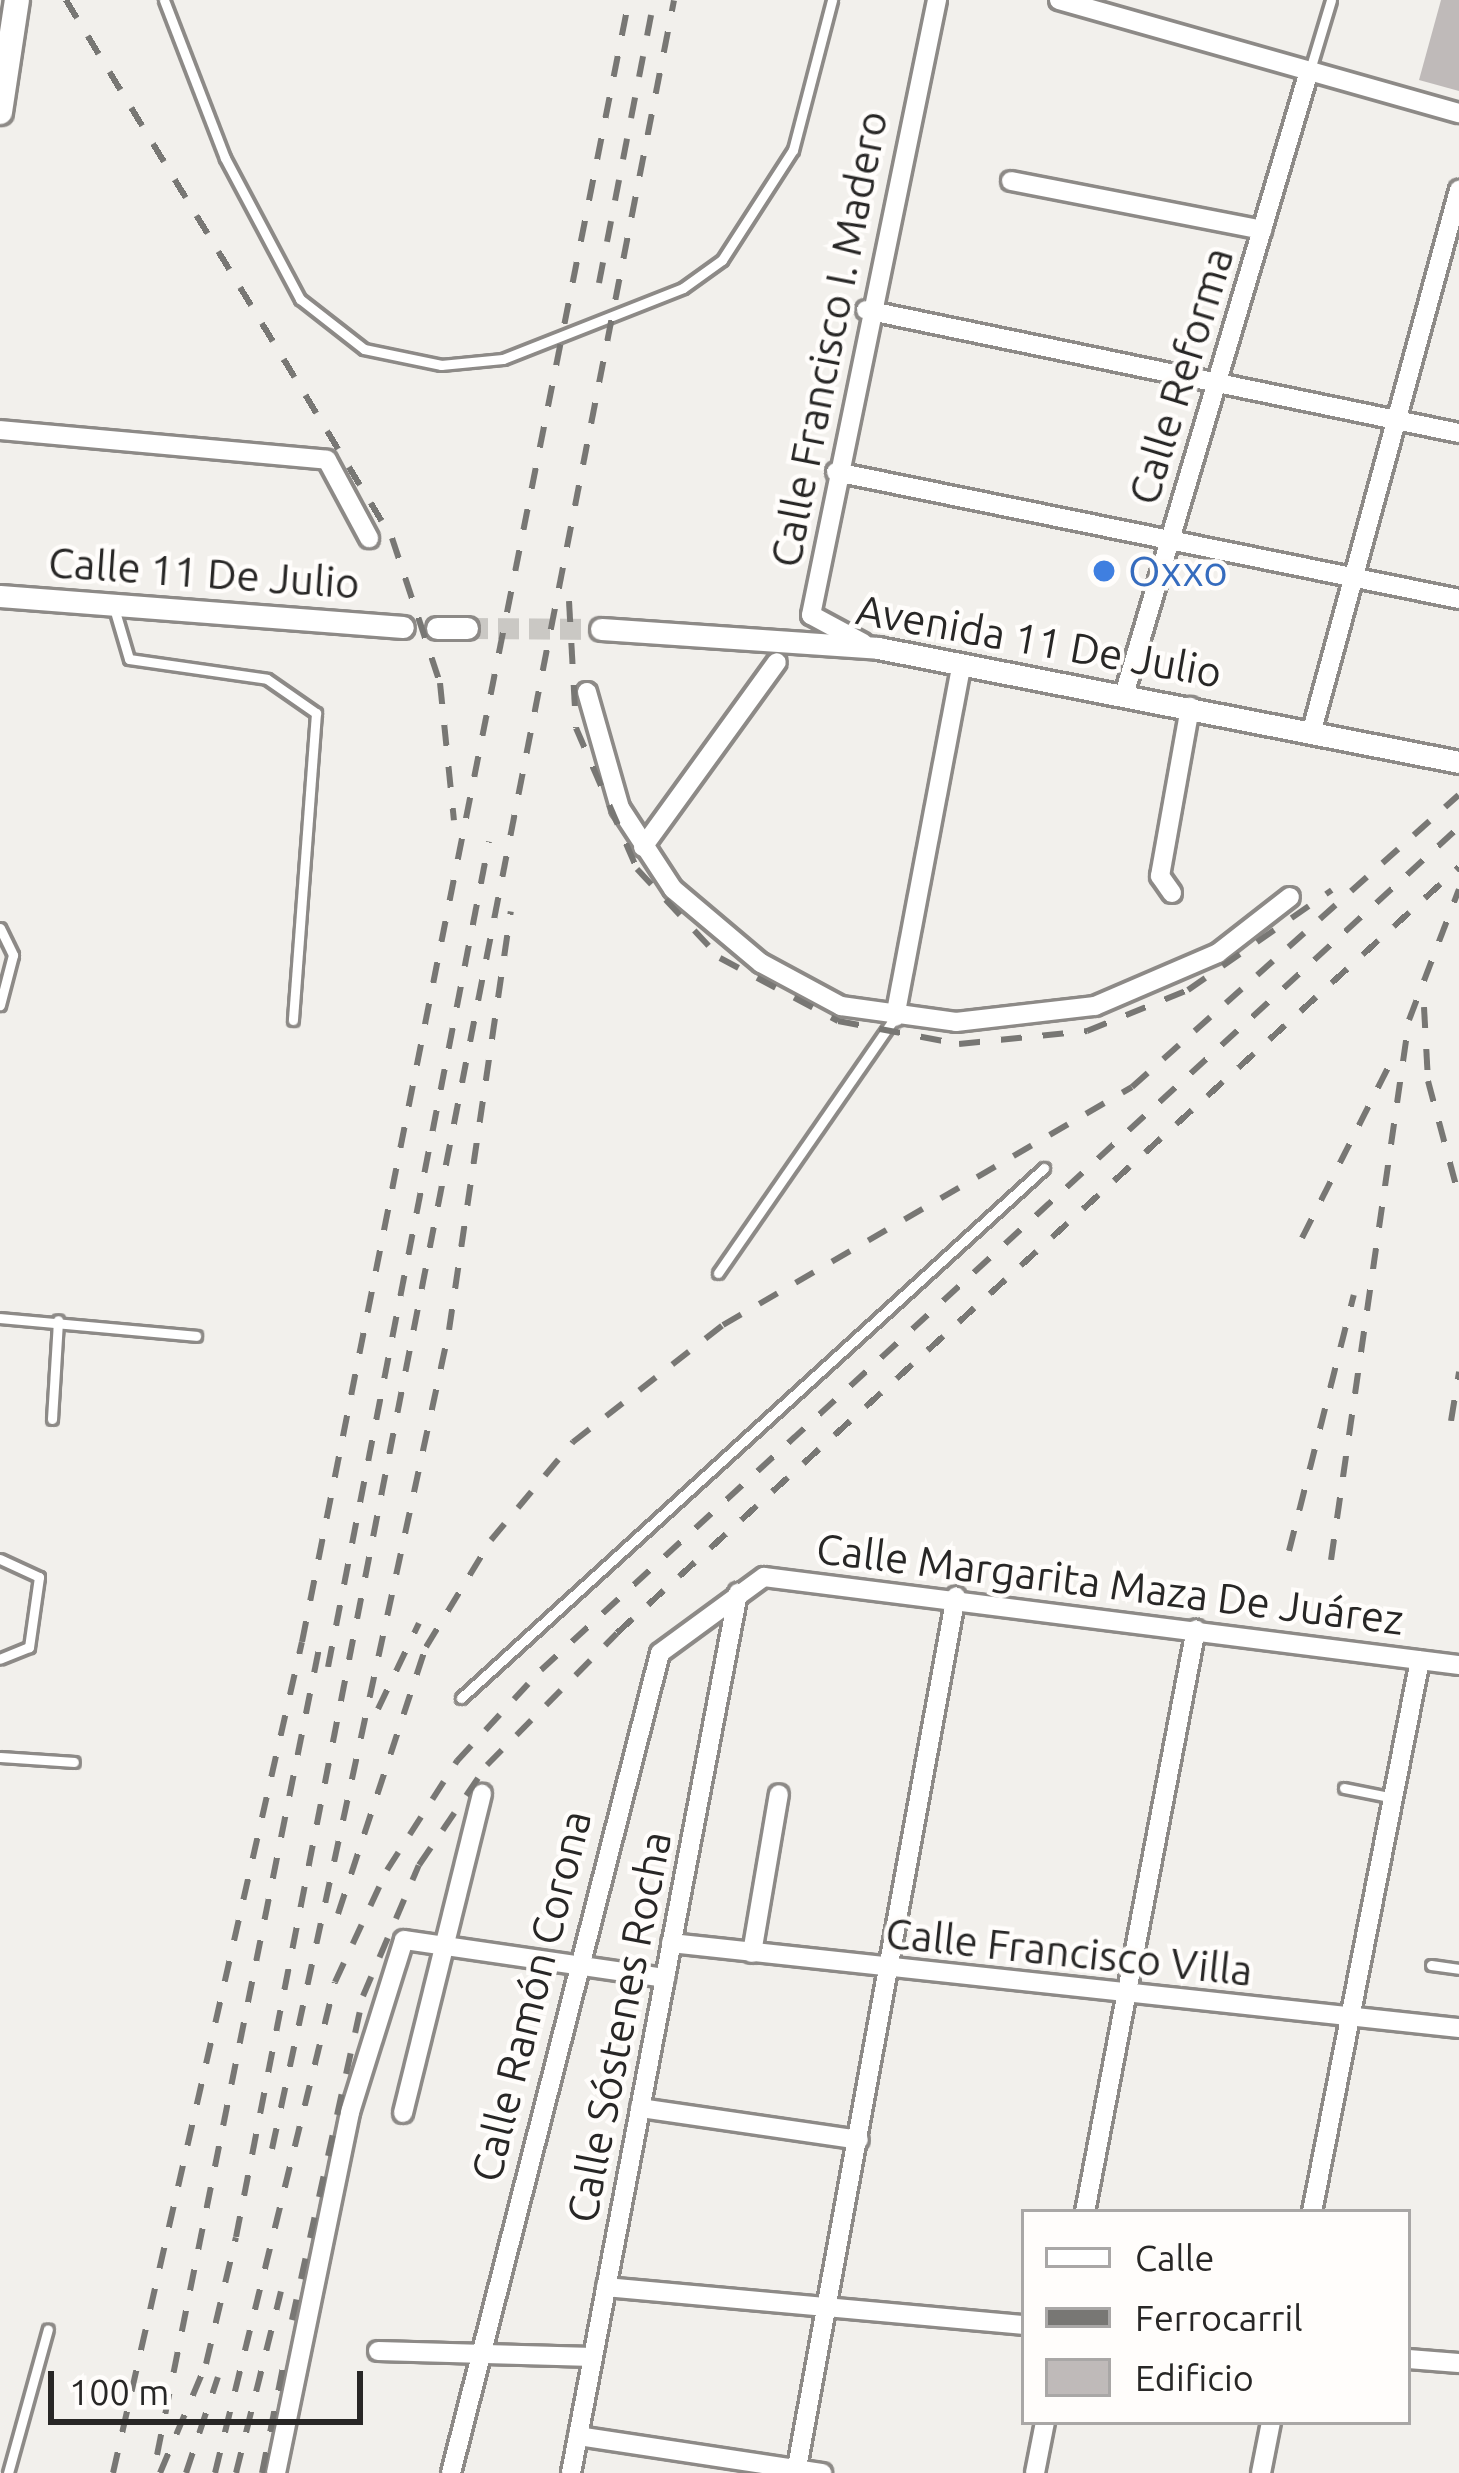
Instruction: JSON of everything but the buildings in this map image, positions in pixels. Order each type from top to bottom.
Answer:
[{"type":"main road","points":[[0,112],[17,0]]},
{"type":"street","name":"Calle Francisco I. Madero","points":[[878,648],[813,623],[866,310],[938,0]]},
{"type":"street","points":[[1059,0],[1307,78],[1459,113]]},
{"type":"street","name":"Calle Reforma","points":[[1124,695],[1307,78]]},
{"type":"street","points":[[1011,181],[1262,230]]},
{"type":"street","points":[[1312,730],[1459,190]]},
{"type":"street","points":[[866,310],[1459,433]]},
{"type":"street","points":[[0,430],[327,460],[370,538]]},
{"type":"street","points":[[836,472],[1168,544],[1459,599]]},
{"type":"street","name":"Calle 11 De Julio","points":[[0,596],[403,627]]},
{"type":"street","points":[[437,628],[466,628]]},
{"type":"street","name":"Avenida 11 De Julio","points":[[601,629],[878,648],[1459,762]]},
{"type":"street","points":[[643,847],[777,662]]},
{"type":"street","points":[[895,1016],[962,664]]},
{"type":"street","points":[[587,692],[601,758],[643,847],[708,924],[761,963],[841,1006],[956,1022],[1095,1006],[1218,953],[1290,897]]},
{"type":"street","points":[[1172,893],[1160,876],[1190,707]]},
{"type":"street","name":"Calle Margarita Maza De Juárez","points":[[745,1587],[956,1596],[1459,1666]]},
{"type":"street","name":"Calle Sóstenes Rocha","points":[[571,2473],[671,1943],[745,1587]]},
{"type":"street","name":"Calle Ramón Corona","points":[[451,2473],[572,1964],[650,1669],[745,1587]]},
{"type":"street","points":[[796,2471],[892,1971],[956,1596]]},
{"type":"street","points":[[1086,2209],[1196,1629]]},
{"type":"street","points":[[1313,2209],[1420,1660]]},
{"type":"street","points":[[752,1952],[779,1794]]},
{"type":"street","points":[[403,2113],[482,1795]]},
{"type":"street","points":[[276,2473],[350,2112],[404,1940],[665,1978]]},
{"type":"street","name":"Calle Francisco Villa","points":[[671,1943],[892,1971],[1459,2028]]},
{"type":"street","points":[[640,2108],[859,2140]]},
{"type":"street","points":[[606,2287],[1021,2325]]},
{"type":"street","points":[[378,2351],[593,2357]]},
{"type":"street","points":[[1411,2359],[1459,2363]]},
{"type":"street","points":[[1035,2473],[1044,2425]]},
{"type":"street","points":[[1261,2473],[1269,2425]]},
{"type":"street","points":[[578,2436],[822,2473]]},
{"type":"lane","points":[[164,0],[225,158],[300,299],[364,349],[441,365],[503,359],[683,288],[722,260],[793,150],[832,0]]},
{"type":"lane","points":[[1307,78],[1331,0]]},
{"type":"lane","points":[[113,608],[129,659],[267,680],[316,713],[292,1020]]},
{"type":"lane","points":[[0,928],[13,955],[0,1006]]},
{"type":"lane","points":[[718,1273],[895,1016]]},
{"type":"lane","points":[[460,1698],[1044,1168]]},
{"type":"lane","points":[[0,1318],[196,1336]]},
{"type":"lane","points":[[52,1419],[58,1320]]},
{"type":"lane","points":[[0,1558],[40,1577],[29,1647],[0,1659]]},
{"type":"lane","points":[[0,1757],[74,1762]]},
{"type":"lane","points":[[1344,1788],[1394,1798]]},
{"type":"lane","points":[[1431,1966],[1459,1969]]},
{"type":"lane","points":[[8,2473],[48,2330]]},
{"type":"tunnel","points":[[467,628],[601,629]]},
{"type":"railway","points":[[66,0],[392,538],[440,683],[454,820]]},
{"type":"railway","points":[[113,2473],[302,1642],[629,0]]},
{"type":"railway","points":[[599,283],[654,0]]},
{"type":"railway","points":[[160,2473],[206,2364],[236,2237],[674,0]]},
{"type":"railway","points":[[569,601],[576,728],[637,869],[720,958],[838,1021],[959,1044],[1087,1031],[1188,990],[1332,890]]},
{"type":"railway","points":[[338,1914],[426,1647],[491,1540],[573,1442],[723,1325],[1132,1087],[1459,795]]},
{"type":"railway","points":[[215,2473],[335,1982],[387,1870],[457,1761],[541,1670],[1459,827]]},
{"type":"railway","points":[[328,1667],[489,842]]},
{"type":"railway","points":[[292,2320],[363,1996],[419,1865],[487,1765],[617,1633],[1459,867]]},
{"type":"railway","points":[[1331,1560],[1409,1020],[1459,889]]},
{"type":"railway","points":[[272,2149],[449,1330],[511,912]]},
{"type":"railway","points":[[1424,1007],[1428,1081],[1459,1197]]},
{"type":"railway","points":[[1302,1238],[1390,1064]]},
{"type":"railway","points":[[1289,1551],[1354,1295]]},
{"type":"railway","points":[[1451,1421],[1459,1372]]},
{"type":"railway","points":[[378,1709],[419,1623]]},
{"type":"railway","points":[[157,2455],[320,1644]]},
{"type":"railway","points":[[236,2473],[281,2291]]},
{"type":"railway","points":[[262,2473],[283,2367]]},
{"type":"railway","points":[[186,2473],[218,2377]]},
{"type":"place","name":"Oxxo","points":[[1104,571]]}]
